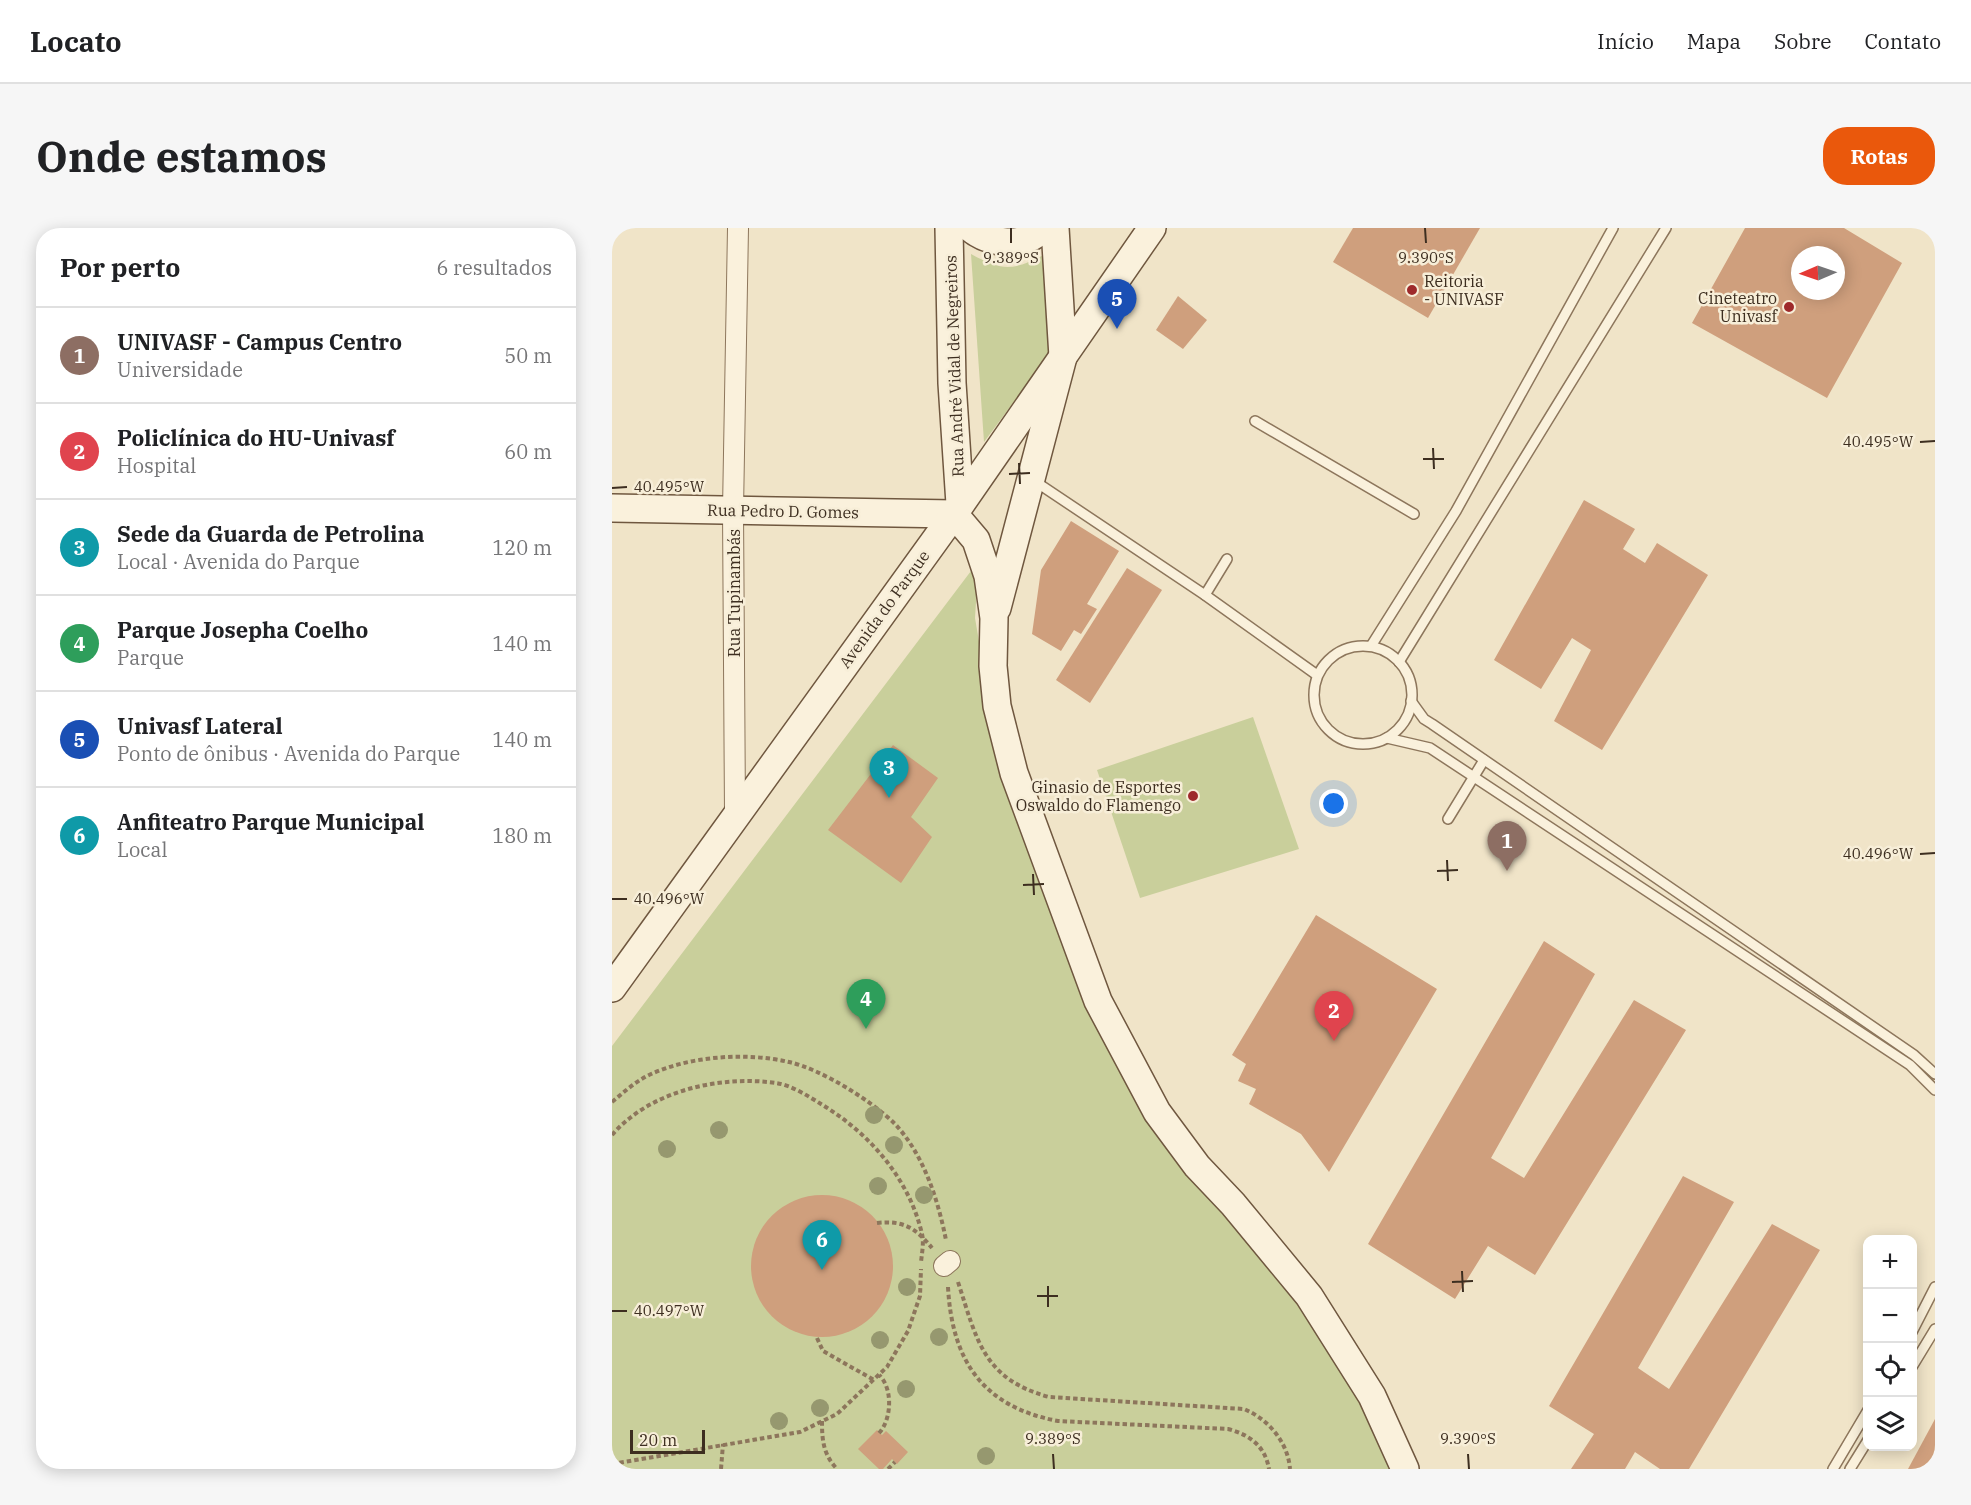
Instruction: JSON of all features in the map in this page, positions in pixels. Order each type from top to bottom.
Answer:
[{"type":"street","name":"Rua Tupinambás","points":[[735,814],[734,510],[738,228]]},
{"type":"street","name":"Rua André Vidal de Negreiros","points":[[948,228],[957,509]]},
{"type":"street","points":[[970,228],[997,242],[1018,241],[1039,232],[1042,228]]},
{"type":"street","points":[[994,618],[1063,357],[1055,228]]},
{"type":"street","name":"Avenida do Parque","points":[[612,988],[735,814],[957,509],[1152,228]]},
{"type":"street","name":"Rua Pedro D. Gomes","points":[[612,508],[957,509]]},
{"type":"street","points":[[957,509],[976,540],[983,557],[994,618],[993,666],[997,706],[1014,773],[1098,1001],[1157,1112],[1197,1166],[1233,1204],[1309,1296],[1372,1396],[1405,1469]]},
{"type":"lane","points":[[1371,646],[1462,501],[1613,228]]},
{"type":"lane","points":[[1399,662],[1666,228]]},
{"type":"lane","points":[[1255,421],[1414,514]]},
{"type":"lane","points":[[1031,479],[1205,595],[1317,675]]},
{"type":"lane","points":[[1205,595],[1227,559]]},
{"type":"lane","points":[[1354,646],[1371,646],[1386,651],[1399,662],[1408,675],[1411,701],[1404,722],[1387,738],[1363,745],[1347,742],[1332,734],[1321,722],[1315,708],[1313,691],[1317,675],[1326,662],[1339,652],[1354,646]]},
{"type":"lane","points":[[1411,701],[1424,719],[1914,1055],[1935,1074]]},
{"type":"lane","points":[[1387,738],[1430,748],[1910,1065],[1935,1090]]},
{"type":"lane","points":[[1448,819],[1484,760]]},
{"type":"lane","points":[[1917,1322],[1935,1287]]},
{"type":"lane","points":[[1917,1358],[1935,1329]]},
{"type":"lane","points":[[1833,1469],[1863,1418]]},
{"type":"lane","points":[[1850,1469],[1863,1448]]},
{"type":"path","points":[[612,1135],[654,1102],[693,1087],[737,1082],[777,1083],[807,1095],[844,1118],[877,1147],[907,1196],[922,1235],[920,1296],[908,1332],[887,1367],[837,1414],[800,1432],[612,1464]]},
{"type":"path","points":[[877,1223],[892,1221],[908,1224],[922,1235],[947,1264],[954,1336],[962,1357],[972,1373],[1007,1405],[1031,1416],[1058,1421],[1228,1429],[1244,1433],[1255,1441],[1263,1450],[1269,1469]]},
{"type":"path","points":[[817,1338],[823,1351],[874,1380]]},
{"type":"path","points":[[879,1375],[885,1380],[889,1413],[886,1426],[879,1433]]},
{"type":"path","points":[[822,1421],[822,1444],[827,1457],[837,1469]]},
{"type":"path","points":[[722,1469],[723,1444]]},
{"type":"path","points":[[888,1469],[895,1462]]},
{"type":"green space","points":[[1048,253],[1051,352],[984,442],[971,254],[1002,267],[1010,267]]},
{"type":"green space","points":[[974,567],[977,586],[975,618],[992,718],[1097,1012],[1314,1313],[1379,1432],[1393,1469],[612,1469],[612,1046]]},
{"type":"green space","name":"Ginasio de Esportes Oswaldo do Flamengo","points":[[1253,717],[1299,849],[1140,898],[1097,770]]},
{"type":"building","name":"Reitoria - UNIVASF","points":[[1353,228],[1480,228],[1428,318],[1333,262]]},
{"type":"building","name":"Cineteatro Univasf","points":[[1745,228],[1844,228],[1902,263],[1827,398],[1692,323]]},
{"type":"building","points":[[1178,296],[1207,320],[1183,349],[1156,330]]},
{"type":"building","points":[[1584,500],[1635,529],[1623,549],[1645,563],[1657,543],[1708,575],[1602,750],[1554,721],[1591,650],[1572,638],[1541,689],[1494,660]]},
{"type":"building","points":[[1071,521],[1119,551],[1087,604],[1097,609],[1081,634],[1074,630],[1061,651],[1032,634],[1041,570]]},
{"type":"building","points":[[1127,568],[1162,590],[1090,703],[1056,680]]},
{"type":"building","points":[[893,745],[938,778],[911,817],[932,837],[901,883],[828,830]]},
{"type":"building","points":[[1316,915],[1437,989],[1329,1172],[1301,1134],[1249,1104],[1256,1089],[1238,1081],[1246,1064],[1232,1055]]},
{"type":"building","points":[[1544,941],[1595,974],[1491,1158],[1524,1178],[1634,1000],[1686,1030],[1535,1275],[1488,1246],[1455,1299],[1368,1244]]},
{"type":"building","points":[[1683,1176],[1734,1202],[1638,1368],[1669,1389],[1772,1224],[1820,1250],[1689,1469],[1660,1469],[1635,1452],[1625,1469],[1571,1469],[1594,1434],[1549,1406]]},
{"type":"building","points":[[822,1195],[849,1201],[872,1216],[887,1239],[893,1266],[887,1293],[872,1316],[849,1331],[822,1337],[795,1331],[772,1316],[757,1293],[751,1266],[757,1239],[772,1216],[795,1201]]},
{"type":"building","points":[[1935,1419],[1935,1469],[1908,1469]]},
{"type":"building","points":[[877,1430],[882,1435],[886,1431],[908,1452],[897,1464],[892,1459],[883,1469],[879,1469],[858,1449]]},
{"type":"place","name":"Reitoria - UNIVASF","points":[[1412,290]]},
{"type":"place","name":"Cineteatro Univasf","points":[[1789,307]]},
{"type":"place","name":"Univasf Lateral","points":[[1117,329]]},
{"type":"place","name":"Ginasio de Esportes Oswaldo do Flamengo","points":[[1193,796]]},
{"type":"place","name":"Sede da Guarda de Petrolina","points":[[889,798]]},
{"type":"place","name":"UNIVASF - Campus Centro","points":[[1507,871]]},
{"type":"place","name":"Parque Josepha Coelho","points":[[866,1029]]},
{"type":"place","name":"Policlínica do HU-Univasf","points":[[1334,1041]]},
{"type":"place","name":"Anfiteatro Parque Municipal","points":[[822,1270]]}]
